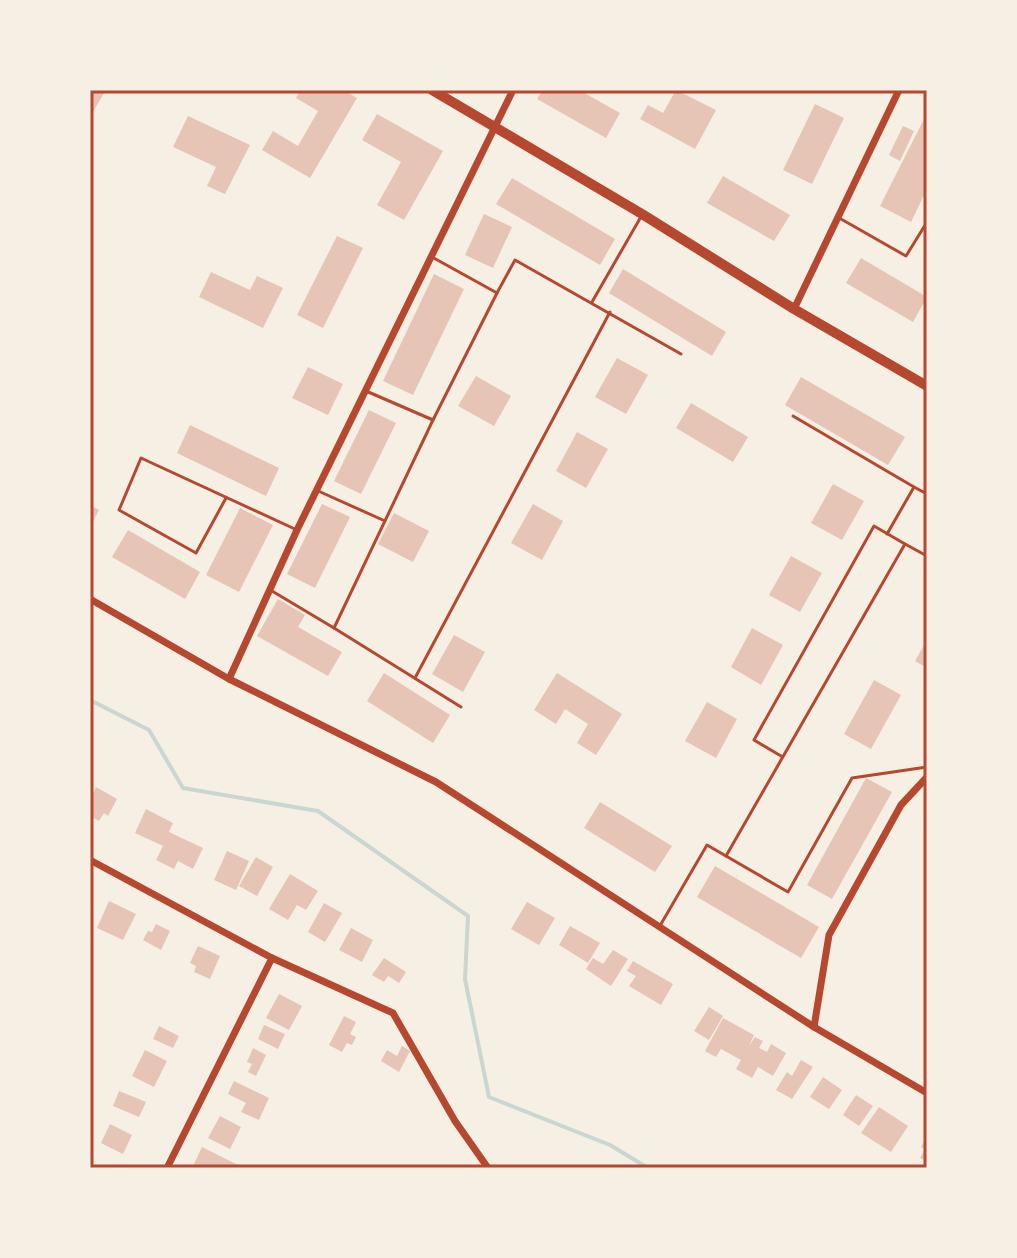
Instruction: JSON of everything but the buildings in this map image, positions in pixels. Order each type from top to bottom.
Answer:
[{"type":"main road","points":[[432,90],[927,386]]},
{"type":"street","points":[[229,679],[316,490],[513,90]]},
{"type":"street","points":[[794,309],[899,90]]},
{"type":"street","points":[[90,599],[229,679],[436,782],[814,1027],[927,1093]]},
{"type":"street","points":[[814,1027],[829,935],[901,805],[927,777]]},
{"type":"street","points":[[90,860],[272,958],[393,1013],[455,1121],[488,1168]]},
{"type":"street","points":[[167,1168],[272,958]]},
{"type":"lane","points":[[592,302],[642,214]]},
{"type":"lane","points":[[837,217],[906,256],[927,222]]},
{"type":"lane","points":[[921,233],[927,237]]},
{"type":"lane","points":[[432,257],[497,293]]},
{"type":"lane","points":[[334,628],[433,420],[515,260],[681,354]]},
{"type":"lane","points":[[415,678],[610,312]]},
{"type":"lane","points":[[366,390],[433,420]]},
{"type":"lane","points":[[793,416],[927,494]]},
{"type":"lane","points":[[226,498],[196,553],[119,510],[141,458],[297,530]]},
{"type":"lane","points":[[887,534],[914,487]]},
{"type":"lane","points":[[316,490],[385,521]]},
{"type":"lane","points":[[782,757],[754,740],[874,526],[927,556]]},
{"type":"lane","points":[[726,856],[905,544]]},
{"type":"lane","points":[[269,589],[461,707]]},
{"type":"lane","points":[[660,927],[707,845],[788,892],[852,778],[927,767]]},
{"type":"waterway","points":[[90,700],[149,730],[183,788],[318,811],[468,916],[465,979],[489,1097],[610,1145],[648,1168]]}]
